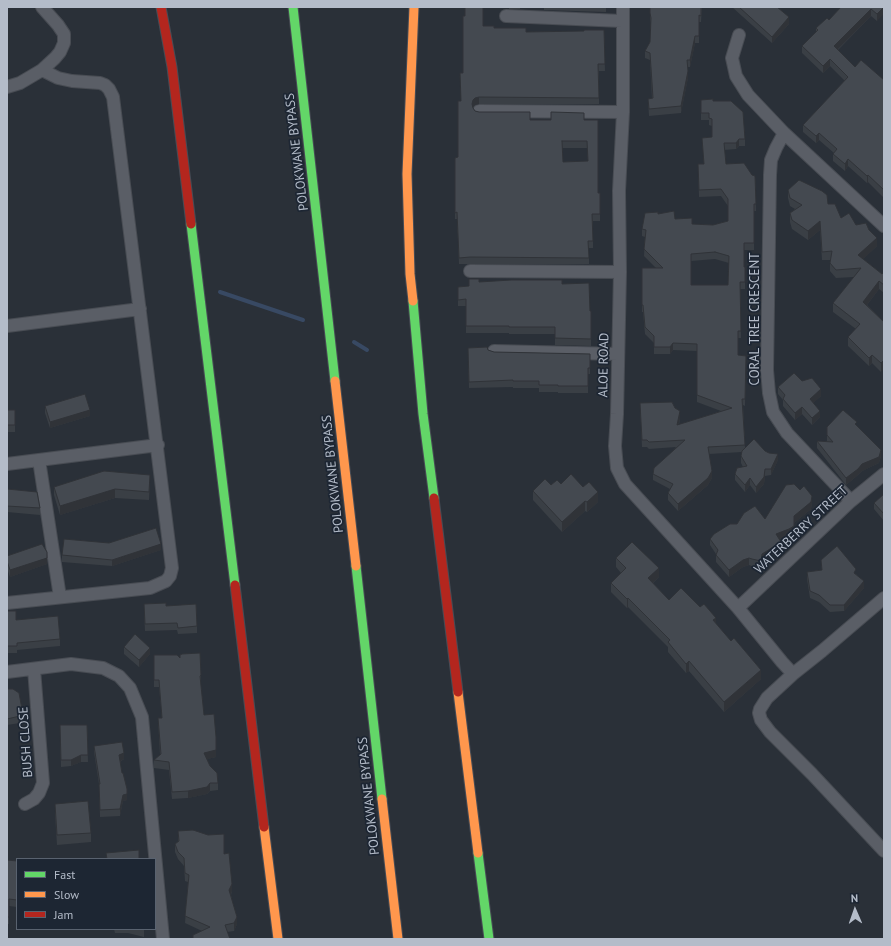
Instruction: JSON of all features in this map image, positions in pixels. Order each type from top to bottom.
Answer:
[{"type":"main road","points":[[160,7],[172,67],[278,939]]},
{"type":"main road","name":"POLOKWANE BYPASS","points":[[293,7],[398,939]]},
{"type":"main road","points":[[414,7],[407,174],[410,274],[423,414],[489,939]]},
{"type":"street","points":[[7,87],[20,83],[42,70],[60,52],[64,43],[64,34],[42,7]]},
{"type":"street","name":"ALOE ROAD","points":[[622,7],[623,112],[619,190],[620,272],[615,446],[617,468],[625,484],[738,608],[793,674]]},
{"type":"street","points":[[506,16],[622,21]]},
{"type":"street","points":[[739,35],[732,58],[736,76],[748,95],[784,133],[884,226]]},
{"type":"street","points":[[7,603],[150,588],[166,581],[170,576],[172,568],[158,445],[113,97],[109,89],[100,83],[72,81],[58,78],[42,70]]},
{"type":"street","points":[[480,110],[623,112]]},
{"type":"street","name":"CORAL TREE CRESCENT","points":[[784,133],[771,160],[770,176],[769,393],[773,412],[787,433],[851,501]]},
{"type":"street","points":[[470,271],[620,272]]},
{"type":"street","points":[[7,326],[140,309]]},
{"type":"street","points":[[494,352],[618,354]]},
{"type":"street","points":[[7,464],[158,445]]},
{"type":"street","points":[[39,460],[60,597]]},
{"type":"street","name":"WATERBERRY STREET","points":[[738,608],[851,501],[884,474]]},
{"type":"street","points":[[884,598],[793,674],[767,698],[762,704],[759,713],[770,732],[812,774],[884,851]]},
{"type":"street","points":[[7,672],[71,664],[103,668],[120,676],[130,688],[142,717],[155,858]]},
{"type":"street","name":"BUSH CLOSE","points":[[25,804],[34,799],[39,793],[43,783],[34,669]]},
{"type":"street","points":[[156,865],[163,939]]},
{"type":"building","points":[[465,7],[483,7],[483,26],[494,26],[494,28],[526,28],[526,32],[604,30],[605,64],[598,64],[599,98],[479,97],[473,100],[472,104],[475,111],[479,112],[530,112],[530,120],[551,120],[551,112],[584,113],[584,120],[598,120],[598,193],[600,193],[600,214],[592,214],[593,241],[588,241],[589,258],[459,258],[457,212],[455,213],[455,158],[458,157],[458,101],[461,101],[460,73],[463,73],[463,16],[465,16]],"holes":[[[562,141],[587,141],[588,161],[563,162]]]},
{"type":"building","points":[[650,7],[701,7],[701,16],[699,15],[699,36],[695,36],[690,60],[687,60],[688,71],[681,106],[649,109],[648,99],[653,98],[650,53],[645,51],[650,42]]},
{"type":"building","points":[[739,7],[777,7],[789,17],[772,37]]},
{"type":"building","points":[[841,7],[884,7],[877,14],[871,9],[834,46],[855,67],[861,60],[884,80],[884,190],[848,159],[845,164],[833,154],[837,149],[819,133],[816,136],[803,125],[848,77],[830,59],[823,66],[802,46],[818,30],[816,28],[827,18],[829,20]]},
{"type":"building","points":[[713,99],[713,101],[731,101],[743,112],[745,139],[739,139],[736,143],[724,143],[726,164],[744,163],[752,175],[755,176],[756,204],[754,204],[754,243],[744,243],[745,282],[740,282],[741,331],[738,331],[738,355],[746,356],[745,399],[742,399],[745,445],[708,447],[712,471],[708,478],[678,504],[668,493],[673,484],[653,474],[654,468],[685,440],[649,442],[647,440],[642,440],[640,403],[672,402],[675,408],[680,411],[677,425],[732,408],[697,395],[697,344],[673,343],[670,347],[654,347],[654,336],[645,327],[642,305],[642,268],[663,268],[644,249],[646,230],[642,229],[645,213],[658,212],[658,214],[674,211],[675,219],[692,218],[692,224],[713,225],[728,221],[728,199],[721,189],[699,190],[698,164],[704,164],[702,138],[712,137],[712,119],[709,118],[709,113],[701,113],[701,100]],"holes":[[[715,252],[729,256],[728,285],[691,285],[691,254]]]},
{"type":"building","points":[[799,180],[827,195],[828,204],[835,204],[841,218],[849,213],[856,225],[866,223],[869,230],[877,238],[858,255],[882,274],[884,272],[884,285],[879,281],[863,302],[884,322],[884,360],[881,363],[872,355],[869,358],[848,337],[860,324],[833,303],[861,268],[836,270],[830,263],[832,251],[822,252],[820,221],[808,231],[792,220],[790,213],[802,205],[790,198],[788,190]]},
{"type":"building","points":[[469,279],[479,279],[479,282],[511,280],[562,280],[562,284],[589,283],[591,339],[555,338],[555,327],[466,326],[466,299],[458,300],[458,287],[469,286]]},
{"type":"building","points":[[487,347],[488,350],[494,352],[590,354],[588,386],[539,385],[539,381],[513,380],[469,382],[468,348]]},
{"type":"building","points":[[794,373],[802,381],[812,378],[821,389],[810,399],[820,411],[812,418],[802,407],[795,413],[783,399],[785,395],[778,387]]},
{"type":"building","points":[[85,394],[90,410],[50,422],[45,406]]},
{"type":"building","points":[[7,410],[15,410],[15,425],[7,425]]},
{"type":"building","points":[[843,410],[857,422],[855,424],[881,450],[879,457],[862,464],[846,478],[817,441],[833,442],[827,435],[827,427]]},
{"type":"building","points":[[754,439],[765,451],[778,454],[771,469],[765,469],[764,477],[756,487],[750,478],[745,485],[735,474],[737,468],[747,466],[741,456],[742,451]]},
{"type":"building","points":[[104,471],[150,475],[149,492],[115,489],[60,506],[54,487]]},
{"type":"building","points":[[571,474],[583,487],[589,482],[598,492],[587,502],[585,501],[562,522],[533,491],[545,479],[551,485],[557,480],[561,484]]},
{"type":"building","points":[[794,484],[800,490],[804,486],[812,496],[811,502],[794,516],[794,526],[776,534],[781,542],[762,554],[761,561],[749,558],[743,560],[729,570],[716,555],[718,550],[710,539],[714,534],[730,524],[737,524],[744,513],[755,506],[765,519],[786,485]]},
{"type":"building","points":[[7,489],[37,492],[40,508],[7,506]]},
{"type":"building","points":[[884,494],[884,514],[874,503]]},
{"type":"building","points":[[156,528],[161,544],[112,560],[62,555],[64,539],[109,543]]},
{"type":"building","points":[[632,542],[659,568],[648,578],[669,600],[681,588],[700,607],[704,604],[716,618],[713,620],[731,641],[734,638],[761,670],[724,702],[689,661],[686,664],[668,642],[670,640],[611,583],[626,568],[616,558]]},
{"type":"building","points":[[42,544],[47,552],[47,558],[10,570],[7,556]]},
{"type":"building","points":[[837,546],[856,569],[854,573],[864,581],[844,605],[830,605],[819,595],[810,591],[807,572],[822,570],[821,560]]},
{"type":"building","points":[[166,603],[166,606],[196,604],[197,626],[178,628],[177,623],[145,624],[144,604]]},
{"type":"building","points":[[7,611],[16,611],[16,620],[58,616],[60,639],[17,643],[17,646],[7,646]]},
{"type":"building","points":[[135,634],[150,648],[139,660],[124,647]]},
{"type":"building","points":[[200,653],[200,676],[204,715],[214,714],[216,737],[216,750],[204,753],[210,766],[217,773],[218,783],[210,783],[207,787],[188,791],[172,792],[169,762],[154,760],[161,754],[158,718],[162,718],[159,680],[154,680],[154,655],[177,655],[180,658],[180,655],[182,654]]},
{"type":"building","points":[[7,689],[13,689],[19,693],[22,709],[19,709],[20,716],[7,719]]},
{"type":"building","points":[[60,725],[87,725],[88,755],[81,755],[71,760],[61,760]]},
{"type":"building","points":[[122,742],[124,753],[119,755],[127,794],[123,795],[120,809],[100,810],[100,784],[94,746]]},
{"type":"building","points":[[88,801],[91,833],[57,835],[55,804]]},
{"type":"building","points":[[193,830],[208,835],[224,834],[224,854],[229,853],[232,884],[229,890],[237,917],[234,923],[225,925],[230,939],[193,939],[193,935],[210,927],[185,916],[189,875],[185,873],[184,858],[178,852],[175,844],[179,841],[178,831]]},
{"type":"building","points":[[139,850],[139,858],[107,858],[106,853]]},
{"type":"building","points":[[7,860],[16,861],[16,900],[9,899],[9,917],[7,917]]},
{"type":"waterway","points":[[220,292],[303,320]]},
{"type":"waterway","points":[[354,342],[367,350]]},
{"type":"traffic: fast","points":[[293,7],[335,381]]},
{"type":"traffic: fast","points":[[191,224],[235,585]]},
{"type":"traffic: fast","points":[[413,301],[423,414],[434,498]]},
{"type":"traffic: fast","points":[[356,566],[382,799]]},
{"type":"traffic: fast","points":[[478,853],[489,939]]},
{"type":"traffic: slow","points":[[413,301],[410,274],[407,174],[414,7]]},
{"type":"traffic: slow","points":[[335,381],[356,566]]},
{"type":"traffic: slow","points":[[458,692],[478,853]]},
{"type":"traffic: slow","points":[[382,799],[398,939]]},
{"type":"traffic: slow","points":[[264,827],[278,939]]},
{"type":"traffic: jam","points":[[161,7],[172,67],[191,224]]},
{"type":"traffic: jam","points":[[434,498],[458,692]]},
{"type":"traffic: jam","points":[[235,585],[264,827]]}]
